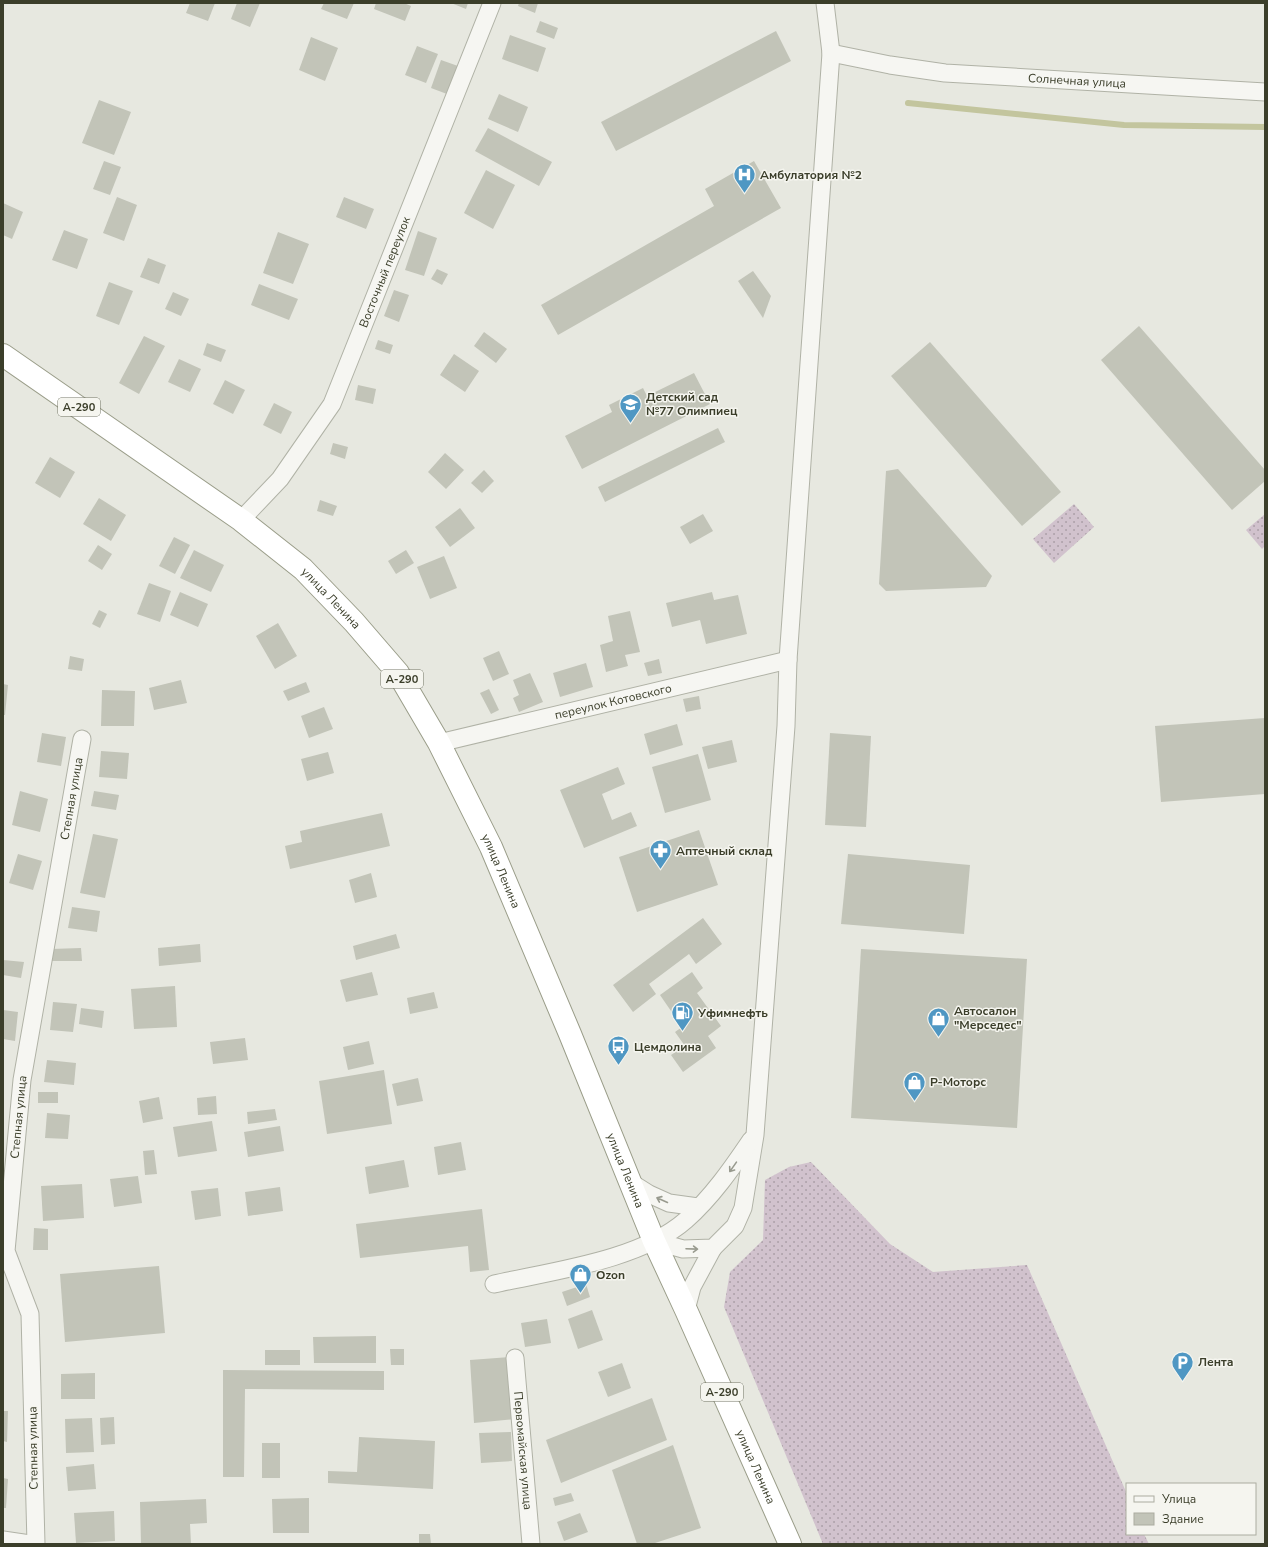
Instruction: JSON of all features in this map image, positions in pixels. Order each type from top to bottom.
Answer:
[{"type":"highway","name":"улица Ленина","points":[[3,355],[241,520],[303,569],[354,622],[398,672],[439,743],[491,847],[570,1034],[654,1241],[790,1544]]},
{"type":"street","name":"Восточный переулок","points":[[241,520],[280,479],[332,404],[492,3]]},
{"type":"street","points":[[686,1310],[692,1287],[713,1248],[735,1226],[743,1208],[755,1135],[786,726],[788,660],[831,54],[826,3]]},
{"type":"street","name":"Солнечная улица","points":[[831,54],[945,73],[1265,92]]},
{"type":"street","name":"переулок Котовского","points":[[439,743],[788,660]]},
{"type":"street","name":"Степная улица","points":[[36,1544],[30,1314],[6,1251],[22,1080],[82,739]]},
{"type":"street","points":[[494,1284],[603,1260],[654,1241],[685,1220],[698,1207],[730,1171],[755,1135]]},
{"type":"street","points":[[630,1182],[649,1194],[669,1203],[698,1207]]},
{"type":"street","points":[[654,1241],[683,1249],[713,1248]]},
{"type":"street","points":[[3,1283],[20,1286]]},
{"type":"street","name":"Первомайская улица","points":[[515,1358],[531,1544]]},
{"type":"street","points":[[3,1540],[30,1544]]},
{"type":"shaded area","points":[[1074,504],[1094,527],[1054,563],[1033,539]]},
{"type":"shaded area","points":[[1265,514],[1265,546],[1262,549],[1246,530]]},
{"type":"shaded area","points":[[811,1162],[890,1244],[933,1272],[1027,1265],[1126,1492],[1126,1535],[1144,1535],[1149,1544],[823,1544],[724,1307],[730,1272],[763,1240],[765,1180],[789,1167]]},
{"type":"building","points":[[190,3],[215,3],[208,21],[186,13]]},
{"type":"building","points":[[237,3],[260,3],[250,27],[231,19]]},
{"type":"building","points":[[324,3],[354,3],[347,19],[321,9]]},
{"type":"building","points":[[376,3],[404,3],[411,6],[405,21],[374,9]]},
{"type":"building","points":[[451,3],[468,3],[466,9]]},
{"type":"building","points":[[519,3],[538,3],[535,13],[518,6]]},
{"type":"building","points":[[540,21],[558,28],[554,39],[536,32]]},
{"type":"building","points":[[776,31],[791,61],[616,151],[601,122]]},
{"type":"building","points":[[510,35],[546,48],[538,72],[502,59]]},
{"type":"building","points":[[311,37],[338,48],[325,81],[299,70]]},
{"type":"building","points":[[417,46],[438,54],[426,83],[405,75]]},
{"type":"building","points":[[441,60],[458,66],[447,94],[431,88]]},
{"type":"building","points":[[499,94],[528,107],[518,132],[488,119]]},
{"type":"building","points":[[99,100],[131,112],[114,155],[82,143]]},
{"type":"building","points":[[488,128],[552,162],[539,186],[475,151]]},
{"type":"building","points":[[104,161],[121,167],[110,195],[93,189]]},
{"type":"building","points":[[754,161],[781,208],[558,335],[541,305],[714,206],[705,189]]},
{"type":"building","points":[[486,170],[515,185],[493,229],[464,213]]},
{"type":"building","points":[[117,197],[137,205],[124,241],[103,233]]},
{"type":"building","points":[[344,197],[374,209],[366,229],[336,217]]},
{"type":"building","points":[[3,203],[23,212],[12,239],[3,235]]},
{"type":"building","points":[[64,230],[88,239],[77,269],[52,260]]},
{"type":"building","points":[[418,231],[437,238],[424,276],[405,270]]},
{"type":"building","points":[[278,232],[309,244],[293,284],[263,273]]},
{"type":"building","points":[[148,258],[166,265],[159,284],[140,277]]},
{"type":"building","points":[[437,269],[448,274],[442,285],[431,279]]},
{"type":"building","points":[[753,271],[771,296],[763,318],[738,281]]},
{"type":"building","points":[[109,282],[133,291],[119,325],[96,316]]},
{"type":"building","points":[[259,284],[298,299],[289,320],[251,305]]},
{"type":"building","points":[[394,290],[409,295],[399,322],[384,316]]},
{"type":"building","points":[[173,292],[189,299],[181,316],[165,309]]},
{"type":"building","points":[[1139,326],[1265,470],[1265,481],[1232,510],[1101,360]]},
{"type":"building","points":[[484,332],[507,349],[496,363],[474,346]]},
{"type":"building","points":[[144,336],[165,346],[139,394],[119,383]]},
{"type":"building","points":[[378,340],[393,345],[390,354],[375,349]]},
{"type":"building","points":[[930,342],[1061,492],[1022,526],[891,376]]},
{"type":"building","points":[[207,343],[226,350],[221,362],[203,355]]},
{"type":"building","points":[[454,354],[479,371],[465,392],[440,375]]},
{"type":"building","points":[[179,359],[201,369],[190,392],[168,382]]},
{"type":"building","name":"Детский сад №77 Олимпиец","points":[[694,373],[710,404],[582,469],[565,436],[612,412],[609,405],[643,388],[647,396]]},
{"type":"building","points":[[225,380],[245,390],[233,414],[213,404]]},
{"type":"building","points":[[358,385],[376,389],[373,404],[355,400]]},
{"type":"building","points":[[274,403],[292,412],[281,434],[263,425]]},
{"type":"building","points":[[718,428],[725,442],[605,502],[598,487]]},
{"type":"building","points":[[333,443],[348,447],[345,459],[330,454]]},
{"type":"building","points":[[445,453],[464,470],[446,489],[428,472]]},
{"type":"building","points":[[50,457],[75,472],[60,498],[35,483]]},
{"type":"building","points":[[898,469],[992,576],[986,587],[886,591],[879,584],[886,471]]},
{"type":"building","points":[[484,470],[494,481],[482,493],[471,483]]},
{"type":"building","points":[[99,498],[126,515],[111,541],[83,524]]},
{"type":"building","points":[[320,500],[337,506],[333,516],[317,511]]},
{"type":"building","points":[[460,508],[475,528],[450,547],[435,527]]},
{"type":"building","points":[[703,514],[713,531],[690,544],[680,527]]},
{"type":"building","points":[[174,537],[190,545],[175,574],[159,566]]},
{"type":"building","points":[[98,545],[112,554],[102,570],[88,561]]},
{"type":"building","points":[[194,550],[224,565],[211,592],[180,578]]},
{"type":"building","points":[[406,550],[414,563],[396,574],[388,561]]},
{"type":"building","points":[[444,556],[457,588],[430,599],[417,567]]},
{"type":"building","points":[[149,583],[171,591],[160,622],[137,614]]},
{"type":"building","points":[[180,592],[208,604],[198,627],[170,615]]},
{"type":"building","points":[[712,592],[714,600],[738,595],[747,634],[706,644],[700,620],[672,627],[666,603]]},
{"type":"building","points":[[99,610],[107,614],[100,628],[92,624]]},
{"type":"building","points":[[630,611],[640,652],[625,655],[628,666],[606,672],[600,645],[613,641],[608,616]]},
{"type":"building","points":[[278,623],[297,656],[275,669],[256,636]]},
{"type":"building","points":[[499,651],[509,674],[493,681],[483,658]]},
{"type":"building","points":[[70,656],[84,659],[82,671],[68,669]]},
{"type":"building","points":[[659,659],[662,673],[648,676],[644,663]]},
{"type":"building","points":[[586,663],[593,687],[560,697],[553,673]]},
{"type":"building","points":[[530,673],[543,702],[519,712],[513,698],[519,695],[513,680]]},
{"type":"building","points":[[181,680],[187,703],[154,710],[149,688]]},
{"type":"building","points":[[306,682],[310,692],[288,701],[283,691]]},
{"type":"building","points":[[3,684],[8,685],[5,715],[3,715]]},
{"type":"building","points":[[489,689],[499,710],[491,714],[480,693]]},
{"type":"building","points":[[102,690],[135,691],[134,726],[101,726]]},
{"type":"building","points":[[699,696],[701,709],[686,712],[683,699]]},
{"type":"building","points":[[324,707],[333,729],[309,738],[301,716]]},
{"type":"building","points":[[1265,718],[1265,794],[1161,802],[1155,726]]},
{"type":"building","points":[[677,724],[683,745],[650,755],[644,734]]},
{"type":"building","points":[[42,733],[66,737],[61,766],[37,762]]},
{"type":"building","points":[[830,733],[871,736],[866,827],[825,825]]},
{"type":"building","points":[[732,740],[737,762],[708,769],[702,747]]},
{"type":"building","points":[[101,751],[129,753],[127,779],[99,777]]},
{"type":"building","points":[[328,752],[334,773],[307,781],[301,759]]},
{"type":"building","points":[[698,754],[711,800],[665,813],[652,767]]},
{"type":"building","points":[[618,767],[625,784],[602,794],[612,820],[631,812],[637,826],[584,848],[560,790]]},
{"type":"building","points":[[20,791],[48,799],[40,832],[12,825]]},
{"type":"building","points":[[94,791],[119,795],[116,810],[91,806]]},
{"type":"building","points":[[382,813],[390,846],[290,869],[285,846],[302,842],[300,831]]},
{"type":"building","points":[[699,830],[718,885],[637,912],[619,857]]},
{"type":"building","points":[[93,834],[118,839],[105,898],[80,893]]},
{"type":"building","points":[[18,854],[42,861],[33,890],[9,883]]},
{"type":"building","points":[[848,854],[970,865],[964,934],[841,924]]},
{"type":"building","points":[[371,873],[377,897],[355,903],[349,880]]},
{"type":"building","points":[[72,907],[100,911],[97,932],[68,928]]},
{"type":"building","points":[[703,918],[722,944],[696,964],[689,954],[649,984],[656,994],[633,1012],[613,985]]},
{"type":"building","points":[[396,934],[400,948],[356,960],[353,946]]},
{"type":"building","points":[[200,944],[201,962],[159,966],[158,948]]},
{"type":"building","points":[[81,948],[82,961],[51,961],[51,949]]},
{"type":"building","name":"Автосалон \"Мерседес\"","points":[[861,949],[1027,959],[1017,1128],[851,1118]]},
{"type":"building","points":[[3,960],[24,962],[21,978],[3,975]]},
{"type":"building","points":[[372,972],[378,995],[346,1002],[340,980]]},
{"type":"building","points":[[692,972],[703,988],[697,993],[721,1026],[708,1036],[716,1048],[683,1072],[671,1055],[685,1046],[675,1032],[682,1027],[660,995]]},
{"type":"building","points":[[175,986],[177,1027],[134,1029],[131,989]]},
{"type":"building","points":[[434,992],[438,1008],[410,1014],[407,998]]},
{"type":"building","points":[[53,1002],[77,1004],[73,1032],[50,1030]]},
{"type":"building","points":[[81,1008],[104,1011],[102,1028],[79,1024]]},
{"type":"building","points":[[3,1010],[18,1012],[15,1041],[3,1039]]},
{"type":"building","points":[[245,1038],[248,1060],[213,1064],[210,1042]]},
{"type":"building","points":[[369,1041],[374,1064],[348,1070],[343,1047]]},
{"type":"building","points":[[47,1060],[76,1063],[74,1085],[44,1082]]},
{"type":"building","points":[[384,1070],[392,1124],[327,1134],[319,1081]]},
{"type":"building","points":[[418,1078],[423,1101],[397,1106],[392,1084]]},
{"type":"building","points":[[38,1092],[58,1092],[58,1103],[38,1103]]},
{"type":"building","points":[[216,1096],[217,1114],[198,1115],[197,1098]]},
{"type":"building","points":[[159,1097],[163,1119],[143,1123],[139,1101]]},
{"type":"building","points":[[275,1109],[277,1120],[248,1124],[247,1112]]},
{"type":"building","points":[[47,1113],[70,1115],[68,1139],[45,1138]]},
{"type":"building","points":[[212,1121],[217,1151],[178,1157],[173,1127]]},
{"type":"building","points":[[280,1126],[284,1151],[248,1157],[244,1132]]},
{"type":"building","points":[[461,1142],[466,1170],[438,1175],[434,1147]]},
{"type":"building","points":[[154,1150],[157,1174],[145,1175],[143,1151]]},
{"type":"building","points":[[404,1160],[409,1187],[369,1194],[365,1167]]},
{"type":"building","points":[[138,1176],[142,1203],[114,1207],[110,1179]]},
{"type":"building","points":[[82,1184],[84,1218],[43,1221],[41,1186]]},
{"type":"building","points":[[280,1187],[283,1211],[248,1216],[245,1192]]},
{"type":"building","points":[[218,1188],[221,1216],[195,1220],[191,1191]]},
{"type":"building","points":[[482,1209],[489,1270],[470,1272],[468,1246],[360,1258],[356,1224]]},
{"type":"building","points":[[34,1228],[48,1229],[48,1250],[33,1250]]},
{"type":"building","points":[[159,1266],[165,1333],[65,1342],[60,1274]]},
{"type":"building","points":[[586,1284],[590,1297],[567,1306],[562,1292]]},
{"type":"building","points":[[592,1310],[603,1340],[578,1349],[568,1319]]},
{"type":"building","points":[[547,1319],[551,1343],[525,1347],[521,1323]]},
{"type":"building","points":[[376,1336],[376,1363],[314,1363],[313,1337]]},
{"type":"building","points":[[390,1349],[404,1349],[404,1365],[391,1365]]},
{"type":"building","points":[[265,1350],[300,1350],[300,1365],[265,1365]]},
{"type":"building","points":[[511,1357],[516,1419],[474,1423],[470,1360]]},
{"type":"building","points":[[622,1363],[631,1388],[608,1397],[598,1372]]},
{"type":"building","points":[[223,1370],[384,1371],[384,1390],[245,1389],[244,1477],[223,1477]]},
{"type":"building","points":[[95,1373],[95,1399],[61,1399],[61,1374]]},
{"type":"building","points":[[652,1398],[667,1440],[561,1483],[546,1440]]},
{"type":"building","points":[[3,1411],[8,1411],[7,1442],[3,1441]]},
{"type":"building","points":[[114,1417],[115,1444],[101,1445],[100,1418]]},
{"type":"building","points":[[92,1418],[94,1452],[66,1453],[65,1419]]},
{"type":"building","points":[[511,1432],[512,1461],[481,1463],[479,1433]]},
{"type":"building","points":[[359,1437],[435,1441],[433,1489],[328,1483],[328,1471],[357,1472]]},
{"type":"building","points":[[262,1443],[280,1443],[280,1478],[262,1478]]},
{"type":"building","points":[[673,1445],[701,1528],[652,1544],[637,1544],[612,1470]]},
{"type":"building","points":[[94,1464],[96,1489],[68,1491],[66,1467]]},
{"type":"building","points":[[3,1478],[8,1479],[6,1508],[3,1508]]},
{"type":"building","points":[[571,1493],[574,1501],[555,1506],[553,1498]]},
{"type":"building","points":[[309,1498],[309,1533],[273,1533],[272,1499]]},
{"type":"building","points":[[206,1499],[207,1523],[190,1524],[191,1544],[141,1544],[140,1502]]},
{"type":"building","points":[[114,1511],[115,1541],[76,1543],[74,1513]]},
{"type":"building","points":[[580,1513],[588,1532],[564,1541],[557,1522]]},
{"type":"building","points":[[419,1534],[430,1534],[431,1544],[419,1544]]},
{"type":"waterway","points":[[908,103],[1124,125],[1265,127]]},
{"type":"place","name":"Амбулатория №2","points":[[744,194]]},
{"type":"place","name":"Детский сад №77 Олимпиец","points":[[630,424]]},
{"type":"place","name":"Аптечный склад","points":[[660,870]]},
{"type":"place","name":"Уфимнефть","points":[[683,1032]]},
{"type":"place","name":"Автосалон \"Мерседес\"","points":[[939,1038]]},
{"type":"place","name":"Цемдолина","points":[[619,1066]]},
{"type":"place","name":"Р-Моторс","points":[[915,1102]]},
{"type":"place","name":"Ozon","points":[[581,1294]]},
{"type":"place","name":"Лента","points":[[1183,1382]]}]
